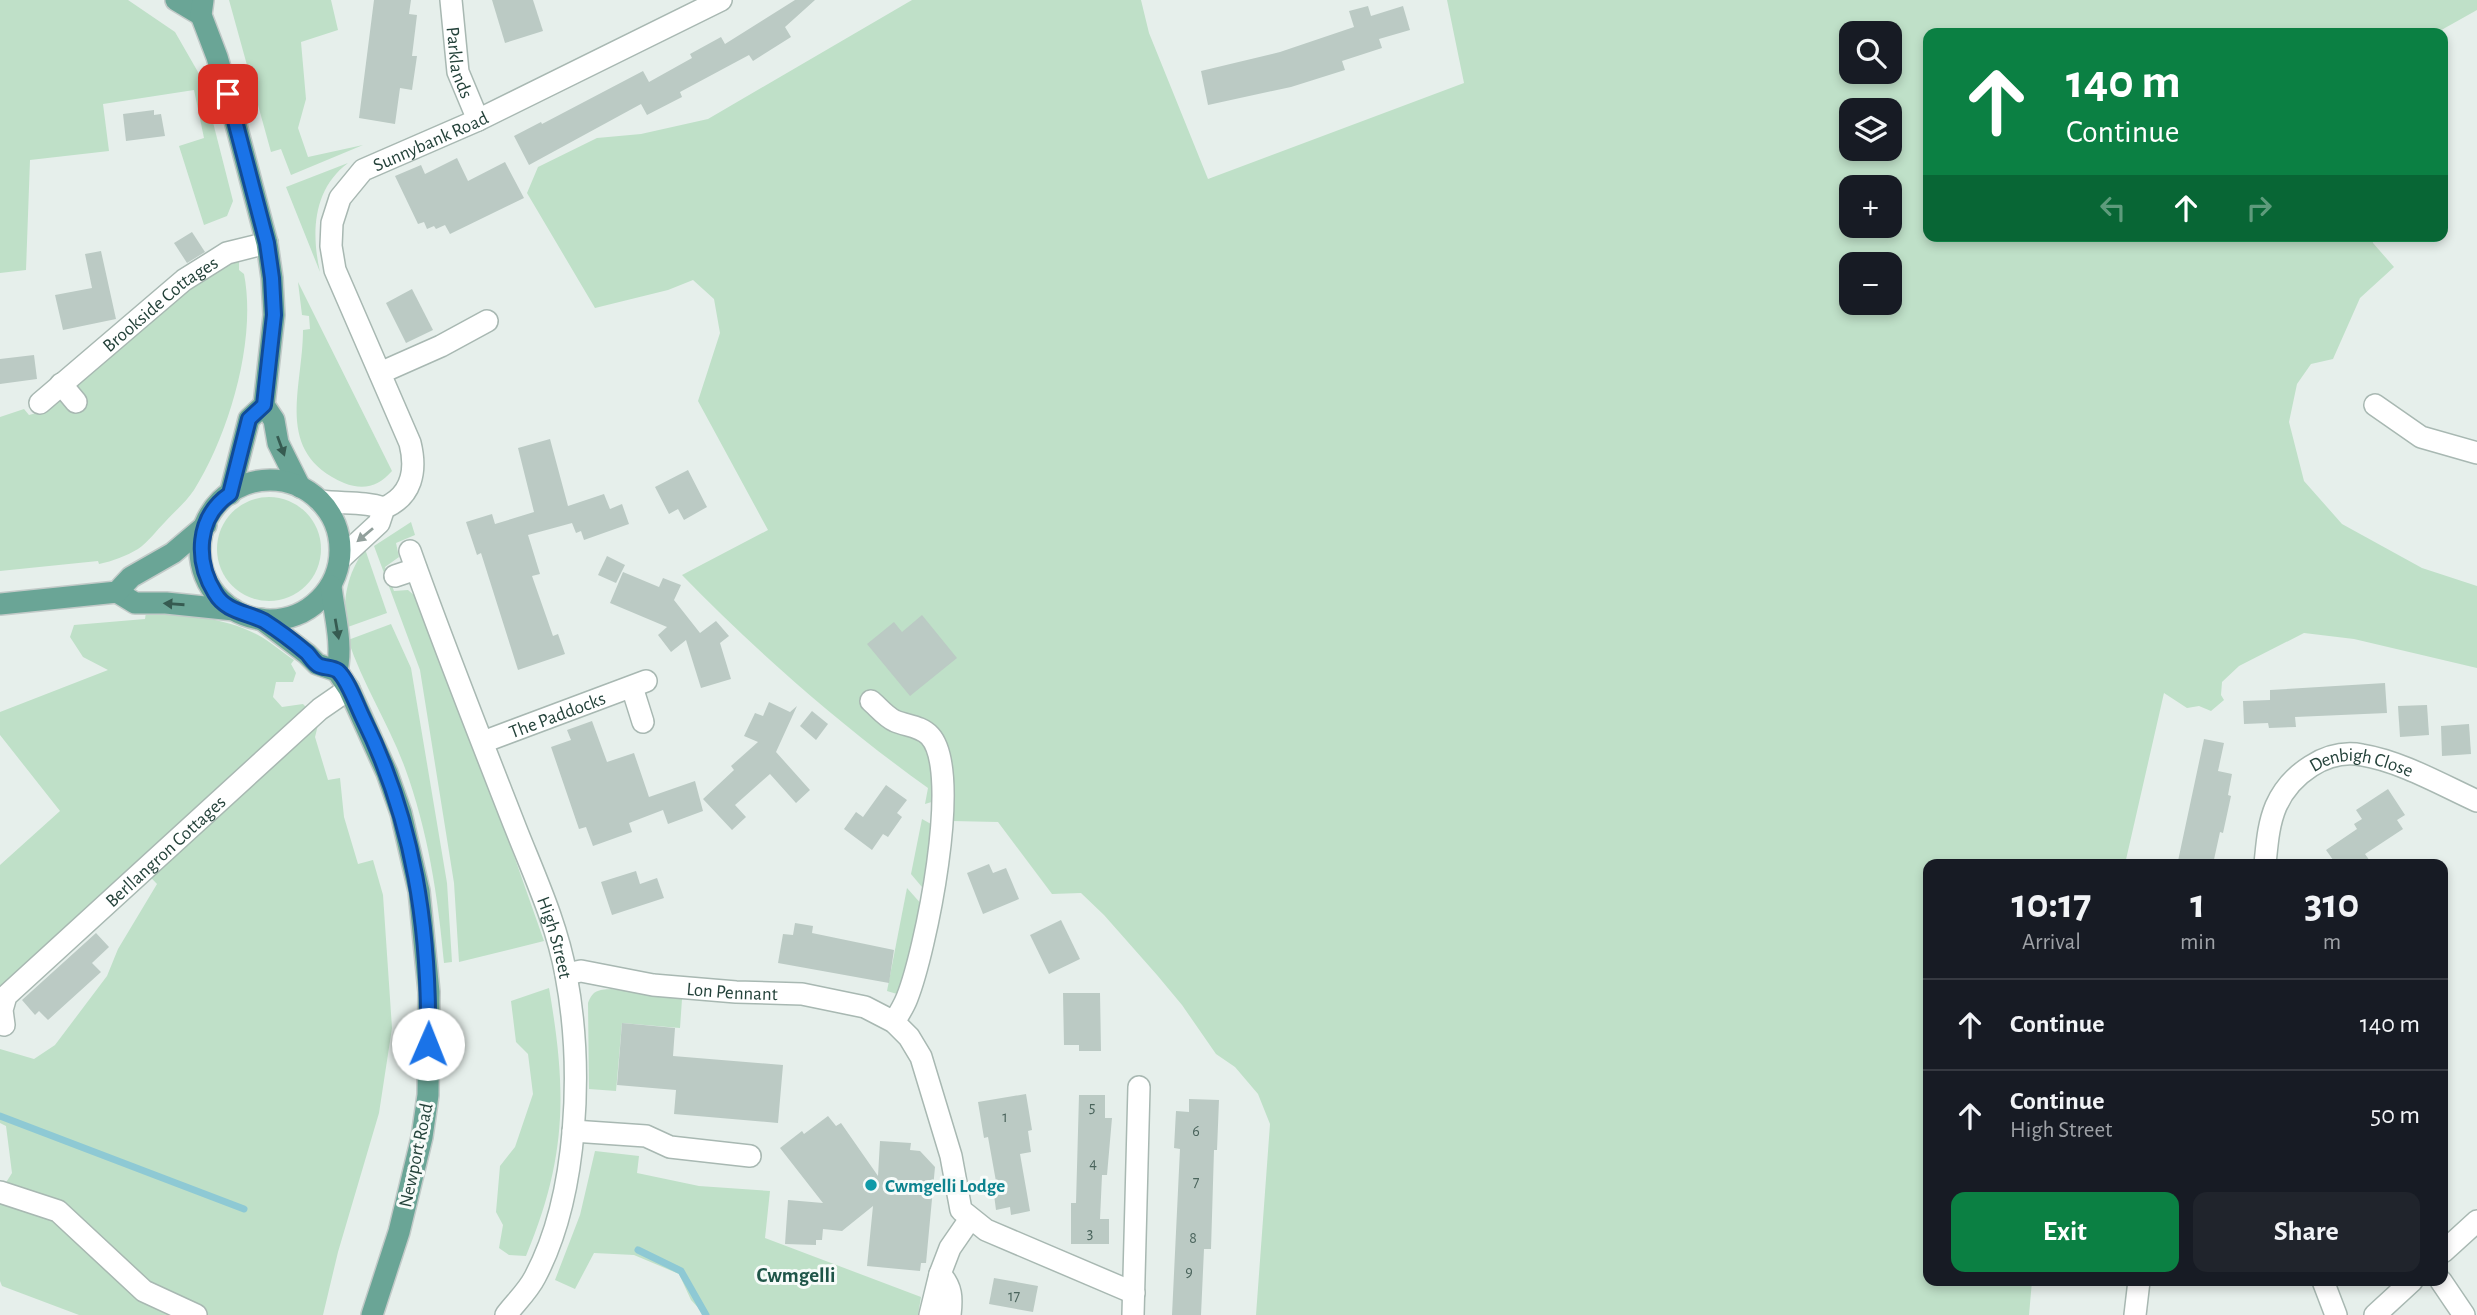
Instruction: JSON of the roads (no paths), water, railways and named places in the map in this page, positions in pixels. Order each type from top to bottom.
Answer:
[{"type":"main road","points":[[176,0],[202,8],[267,243],[274,315],[264,405],[274,420],[278,443],[300,487]]},
{"type":"main road","points":[[230,494],[249,419],[264,405]]},
{"type":"main road","points":[[261,620],[281,620],[305,612],[315,605],[331,586],[340,559],[339,539],[331,516],[311,492],[288,482],[264,480],[242,486],[221,500],[206,525],[200,547],[204,572],[223,604],[261,620],[317,664],[343,680]]},
{"type":"main road","points":[[109,593],[173,553],[206,525]]},
{"type":"main road","name":"Newport Road","points":[[331,586],[343,680],[370,731],[401,813],[419,891],[429,992],[428,1095],[422,1137],[399,1232],[372,1315]]},
{"type":"main road","points":[[0,604],[109,593],[135,603],[166,603],[234,610]]},
{"type":"street","name":"Parklands","points":[[451,0],[458,72],[478,121]]},
{"type":"street","name":"Sunnybank Road","points":[[340,559],[379,523],[384,508],[399,500],[405,492],[414,467],[410,443],[335,270],[331,246],[332,223],[340,198],[363,170],[478,121],[721,0]]},
{"type":"street","name":"Brookside Cottages","points":[[40,403],[184,280],[227,253],[267,243]]},
{"type":"street","points":[[380,373],[441,346],[487,321]]},
{"type":"street","points":[[61,384],[76,402]]},
{"type":"street","points":[[2375,405],[2421,437],[2477,453]]},
{"type":"street","points":[[320,501],[344,505],[370,503],[384,508]]},
{"type":"street","name":"High Street","points":[[395,576],[413,560],[547,908],[566,974],[573,1034],[573,1131],[567,1178],[554,1230],[535,1278],[506,1315]]},
{"type":"street","name":"Berllangron Cottages","points":[[4,1025],[2,1010],[6,996],[320,709],[343,680]]},
{"type":"street","name":"The Paddocks","points":[[483,742],[639,684],[643,722]]},
{"type":"street","points":[[871,701],[893,720],[920,729],[930,737],[940,757],[944,798],[939,853],[926,929],[907,998],[894,1021]]},
{"type":"street","name":"Denbigh Close","points":[[2265,859],[2268,831],[2276,806],[2289,784],[2312,765],[2336,755],[2361,754],[2388,762],[2477,801]]},
{"type":"street","name":"Lon Pennant","points":[[566,974],[581,971],[653,985],[802,994],[864,1007],[894,1021],[909,1037],[921,1057],[951,1156],[961,1210],[970,1219]]},
{"type":"street","points":[[1133,1315],[1139,1087]]},
{"type":"street","points":[[573,1131],[646,1136],[670,1147],[750,1156]]},
{"type":"street","points":[[0,1192],[58,1211],[144,1291],[196,1315]]},
{"type":"street","points":[[930,1315],[940,1273],[950,1248],[970,1219],[986,1230],[1134,1293]]},
{"type":"street","points":[[2448,1248],[2477,1222]]},
{"type":"street","points":[[940,1273],[952,1294],[950,1315]]},
{"type":"street","points":[[2135,1315],[2138,1286]]},
{"type":"street","points":[[2325,1286],[2336,1315]]},
{"type":"street","points":[[2375,1315],[2407,1286]]},
{"type":"street","points":[[2444,1286],[2463,1315]]},
{"type":"waterway","points":[[0,1116],[244,1209]]},
{"type":"waterway","points":[[638,1250],[681,1271],[706,1315]]},
{"type":"place","name":"Cwmgelli Lodge","points":[[871,1185]]},
{"type":"district","name":"Cwmgelli","points":[[796,1275]]}]
